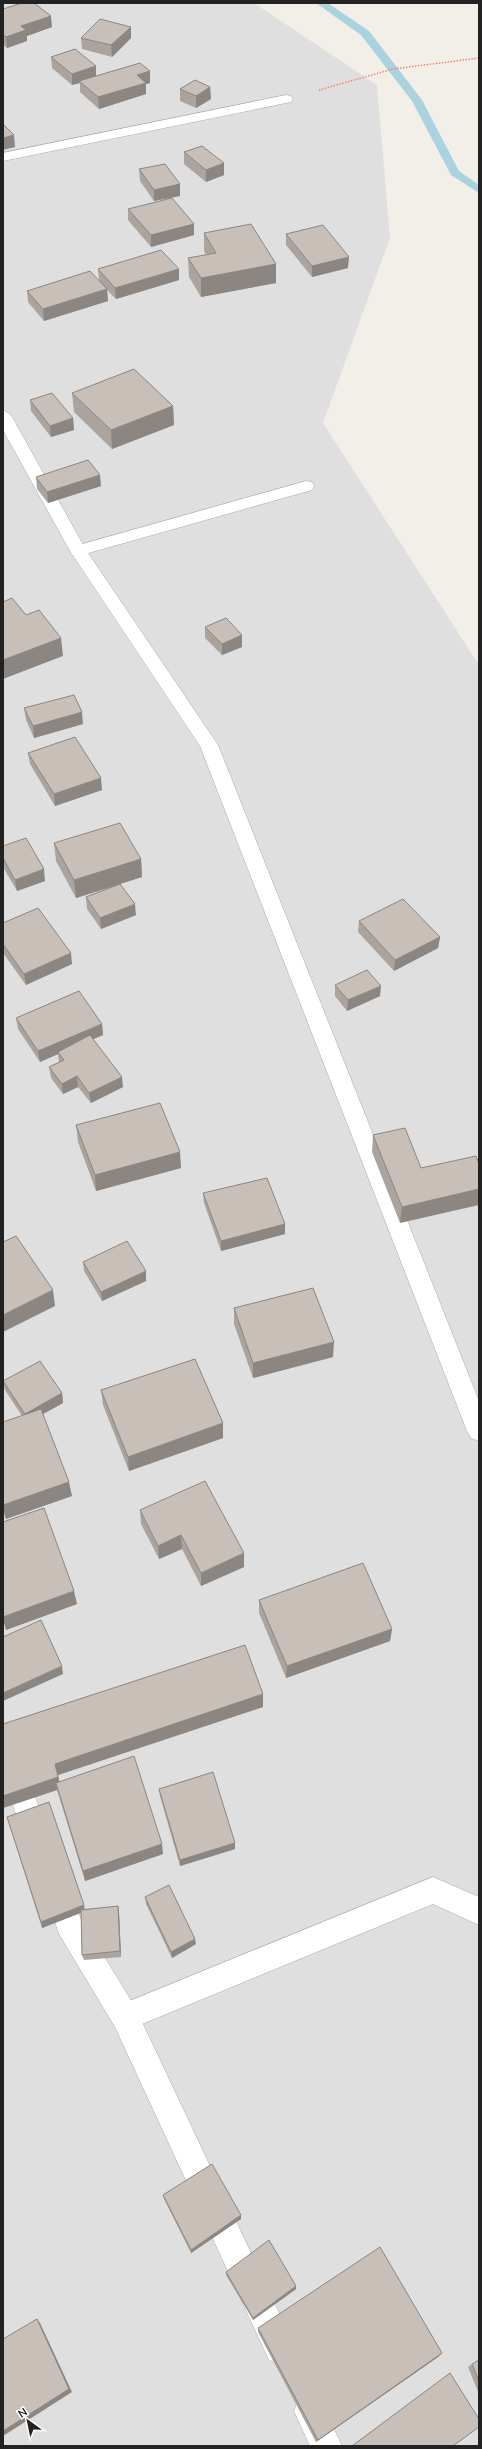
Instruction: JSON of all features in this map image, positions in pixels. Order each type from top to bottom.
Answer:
[{"type":"street","points":[[3,157],[286,99]]},
{"type":"street","points":[[3,416],[78,551],[209,745],[479,1431]]},
{"type":"street","points":[[78,551],[306,486]]},
{"type":"street","points":[[4,1751],[69,1924],[125,2017],[326,2446]]},
{"type":"street","points":[[125,2017],[433,1890],[479,1911]]},
{"type":"path","points":[[286,99],[393,69],[479,58]]},
{"type":"shaded area","points":[[3,3],[254,3],[377,85],[390,238],[323,423],[479,665],[479,2446],[3,2446]]},
{"type":"building","points":[[22,3],[34,3],[51,16],[21,26],[26,30],[6,37],[3,34],[3,9]]},
{"type":"building","points":[[100,19],[131,27],[111,45],[81,38]]},
{"type":"building","points":[[75,49],[96,66],[72,74],[51,57]]},
{"type":"building","points":[[140,63],[150,71],[137,75],[146,83],[98,97],[79,81]]},
{"type":"building","points":[[195,80],[210,87],[196,96],[180,89]]},
{"type":"building","points":[[3,124],[14,135],[3,138]]},
{"type":"building","points":[[202,146],[224,163],[206,170],[184,152]]},
{"type":"building","points":[[165,164],[180,184],[154,190],[139,169]]},
{"type":"building","points":[[172,198],[194,224],[151,235],[128,209]]},
{"type":"building","points":[[251,224],[276,264],[201,278],[188,258],[216,253],[204,233]]},
{"type":"building","points":[[323,225],[349,257],[312,266],[286,234]]},
{"type":"building","points":[[161,250],[179,269],[115,288],[98,269]]},
{"type":"building","points":[[90,271],[107,289],[43,309],[27,291]]},
{"type":"building","points":[[134,369],[173,406],[111,430],[72,393]]},
{"type":"building","points":[[52,393],[73,418],[50,426],[30,400]]},
{"type":"building","points":[[88,460],[100,475],[47,492],[36,477]]},
{"type":"building","points":[[12,598],[26,615],[39,610],[61,638],[3,660],[3,602]]},
{"type":"building","points":[[226,618],[242,635],[222,644],[205,627]]},
{"type":"building","points":[[74,695],[82,712],[33,726],[24,708]]},
{"type":"building","points":[[75,737],[101,778],[54,794],[28,753]]},
{"type":"building","points":[[120,823],[141,859],[74,880],[54,843]]},
{"type":"building","points":[[26,838],[44,869],[15,880],[3,858],[3,846]]},
{"type":"building","points":[[120,884],[135,904],[100,918],[86,897]]},
{"type":"building","points":[[403,899],[440,937],[395,960],[359,921]]},
{"type":"building","points":[[38,908],[71,953],[24,974],[3,944],[3,923]]},
{"type":"building","points":[[367,970],[381,986],[348,1000],[335,985]]},
{"type":"building","points":[[79,991],[102,1024],[38,1051],[16,1018]]},
{"type":"building","points":[[90,1035],[122,1077],[89,1093],[77,1076],[62,1084],[49,1067],[64,1060],[58,1052]]},
{"type":"building","points":[[160,1103],[180,1152],[95,1175],[76,1125]]},
{"type":"building","points":[[405,1128],[421,1168],[476,1156],[479,1164],[479,1189],[402,1207],[373,1135]]},
{"type":"building","points":[[267,1178],[285,1224],[221,1241],[203,1193]]},
{"type":"building","points":[[16,1236],[53,1290],[3,1315],[3,1242]]},
{"type":"building","points":[[127,1241],[146,1271],[101,1292],[83,1262]]},
{"type":"building","points":[[313,1288],[334,1342],[253,1363],[234,1308]]},
{"type":"building","points":[[195,1359],[223,1423],[128,1457],[101,1390]]},
{"type":"building","points":[[40,1361],[62,1393],[25,1414],[3,1381]]},
{"type":"building","points":[[41,1409],[69,1482],[3,1505],[3,1422]]},
{"type":"building","points":[[205,1481],[244,1553],[201,1573],[181,1535],[158,1546],[140,1510]]},
{"type":"building","points":[[44,1508],[74,1591],[3,1617],[3,1522]]},
{"type":"building","points":[[363,1563],[392,1629],[287,1666],[259,1600]]},
{"type":"building","points":[[41,1620],[62,1666],[3,1693],[3,1637]]},
{"type":"building","points":[[245,1645],[263,1694],[55,1764],[58,1777],[3,1796],[3,1724]]},
{"type":"building","points":[[134,1756],[162,1844],[83,1871],[56,1783]]},
{"type":"building","points":[[213,1772],[235,1843],[180,1860],[159,1789]]},
{"type":"building","points":[[49,1802],[84,1905],[41,1922],[7,1817]]},
{"type":"building","points":[[169,1885],[195,1939],[171,1952],[145,1897]]},
{"type":"building","points":[[118,1906],[120,1951],[82,1955],[81,1910]]},
{"type":"building","points":[[212,2164],[241,2215],[191,2250],[163,2195]]},
{"type":"building","points":[[269,2240],[296,2286],[253,2318],[226,2272]]},
{"type":"building","points":[[380,2247],[442,2353],[318,2440],[258,2328]]},
{"type":"building","points":[[37,2319],[69,2389],[3,2431],[3,2339]]},
{"type":"building","points":[[479,2360],[479,2381],[472,2364]]},
{"type":"building","points":[[450,2373],[479,2419],[479,2427],[453,2446],[352,2446]]},
{"type":"waterway","points":[[321,3],[365,33],[417,100],[455,173],[479,190]]}]
